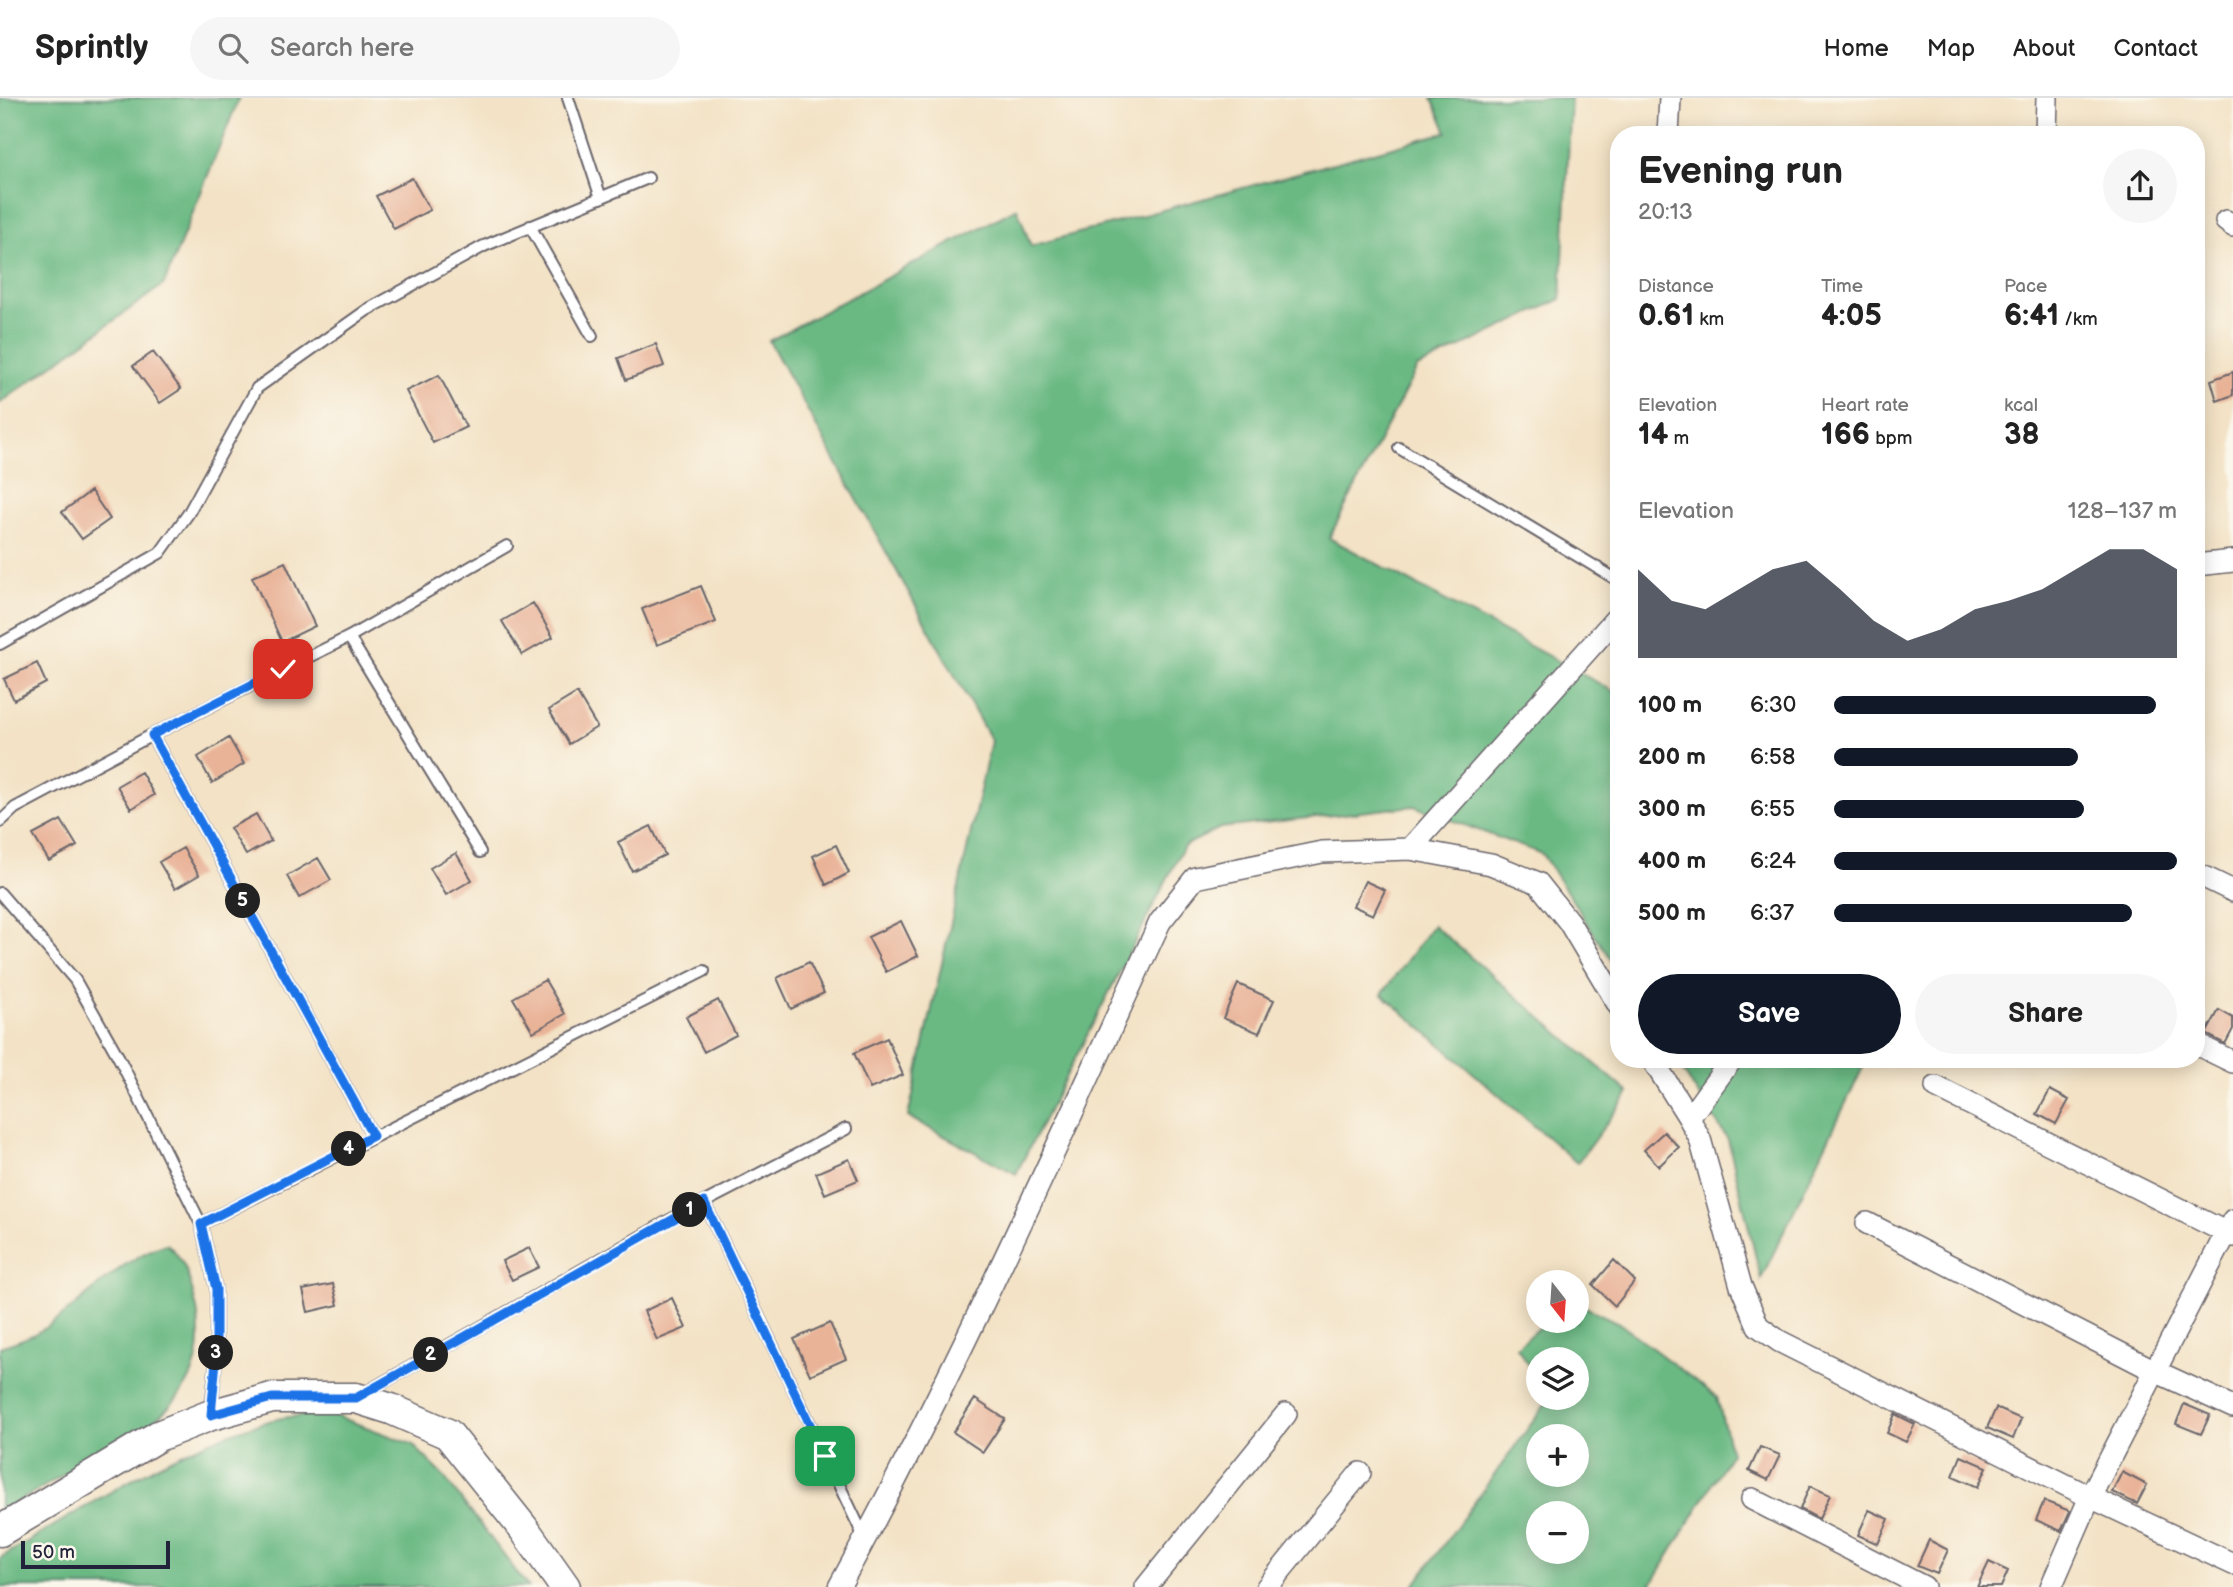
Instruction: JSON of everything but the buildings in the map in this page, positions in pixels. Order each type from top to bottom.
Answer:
[{"type":"main road","points":[[0,1531],[158,1437],[211,1415],[272,1398],[356,1398],[391,1409],[448,1434],[524,1529],[565,1587]]},
{"type":"street","points":[[1668,126],[1670,98]]},
{"type":"street","points":[[2046,126],[2047,98]]},
{"type":"street","points":[[2205,564],[2233,561]]},
{"type":"street","points":[[1410,849],[1610,625]]},
{"type":"street","points":[[839,1587],[1004,1262],[1160,922],[1195,878],[1322,852],[1410,849],[1490,864],[1538,883],[1569,922],[1610,991]]},
{"type":"street","points":[[2205,877],[2233,891]]},
{"type":"street","points":[[2205,1048],[2233,1062]]},
{"type":"street","points":[[1658,1068],[1700,1139],[1741,1286],[1758,1326],[1779,1341],[2090,1497],[2233,1564]]},
{"type":"street","points":[[1689,1118],[1725,1068]]},
{"type":"street","points":[[1936,1087],[2231,1230],[2090,1497],[2051,1587]]},
{"type":"street","points":[[1867,1223],[2155,1371],[2233,1407]]},
{"type":"street","points":[[1146,1587],[1286,1414]]},
{"type":"street","points":[[1267,1587],[1360,1473]]},
{"type":"street","points":[[1752,1499],[1924,1587]]},
{"type":"lane","points":[[568,98],[601,198]]},
{"type":"lane","points":[[0,644],[160,553],[188,514],[257,388],[367,310],[484,246],[649,178]]},
{"type":"lane","points":[[530,226],[592,336]]},
{"type":"lane","points":[[1399,448],[1610,576]]},
{"type":"lane","points":[[0,822],[15,808],[152,735],[349,637],[507,546]]},
{"type":"lane","points":[[349,637],[480,852]]},
{"type":"lane","points":[[152,735],[373,1136]]},
{"type":"lane","points":[[0,893],[75,980],[118,1058],[201,1224],[216,1289],[216,1361],[211,1415]]},
{"type":"lane","points":[[201,1224],[704,971]]},
{"type":"lane","points":[[356,1398],[704,1202],[846,1129]]},
{"type":"lane","points":[[704,1202],[865,1540]]},
{"type":"green space","points":[[0,98],[239,98],[164,284],[0,403]]},
{"type":"green space","points":[[1432,98],[1571,98],[1561,299],[1417,368],[1329,538],[1610,689],[1610,958],[1542,854],[1414,806],[1220,828],[1184,846],[1016,1174],[908,1117],[991,741],[769,341],[1017,208],[1031,246],[1447,132]]},
{"type":"green space","points":[[1433,925],[1629,1093],[1577,1163],[1382,994]]},
{"type":"green space","points":[[1681,1068],[1863,1068],[1761,1279],[1728,1140]]},
{"type":"green space","points":[[167,1244],[184,1265],[198,1313],[197,1360],[190,1379],[179,1396],[148,1425],[0,1512],[0,1347],[45,1328],[118,1270],[149,1251]]},
{"type":"green space","points":[[1589,1309],[1619,1323],[1717,1397],[1731,1453],[1650,1587],[1413,1587],[1526,1431],[1526,1487],[1589,1487],[1589,1424],[1531,1424],[1541,1410],[1589,1410],[1589,1347],[1526,1347],[1526,1361],[1517,1347],[1532,1334],[1589,1334]]},
{"type":"green space","points":[[331,1414],[412,1444],[441,1473],[528,1587],[0,1587],[0,1558],[172,1458],[245,1428],[288,1417]]},
{"type":"route","points":[[283,669],[152,735],[373,1136],[201,1224],[216,1289],[216,1361],[211,1415],[272,1398],[356,1398],[704,1202],[825,1456]]}]
